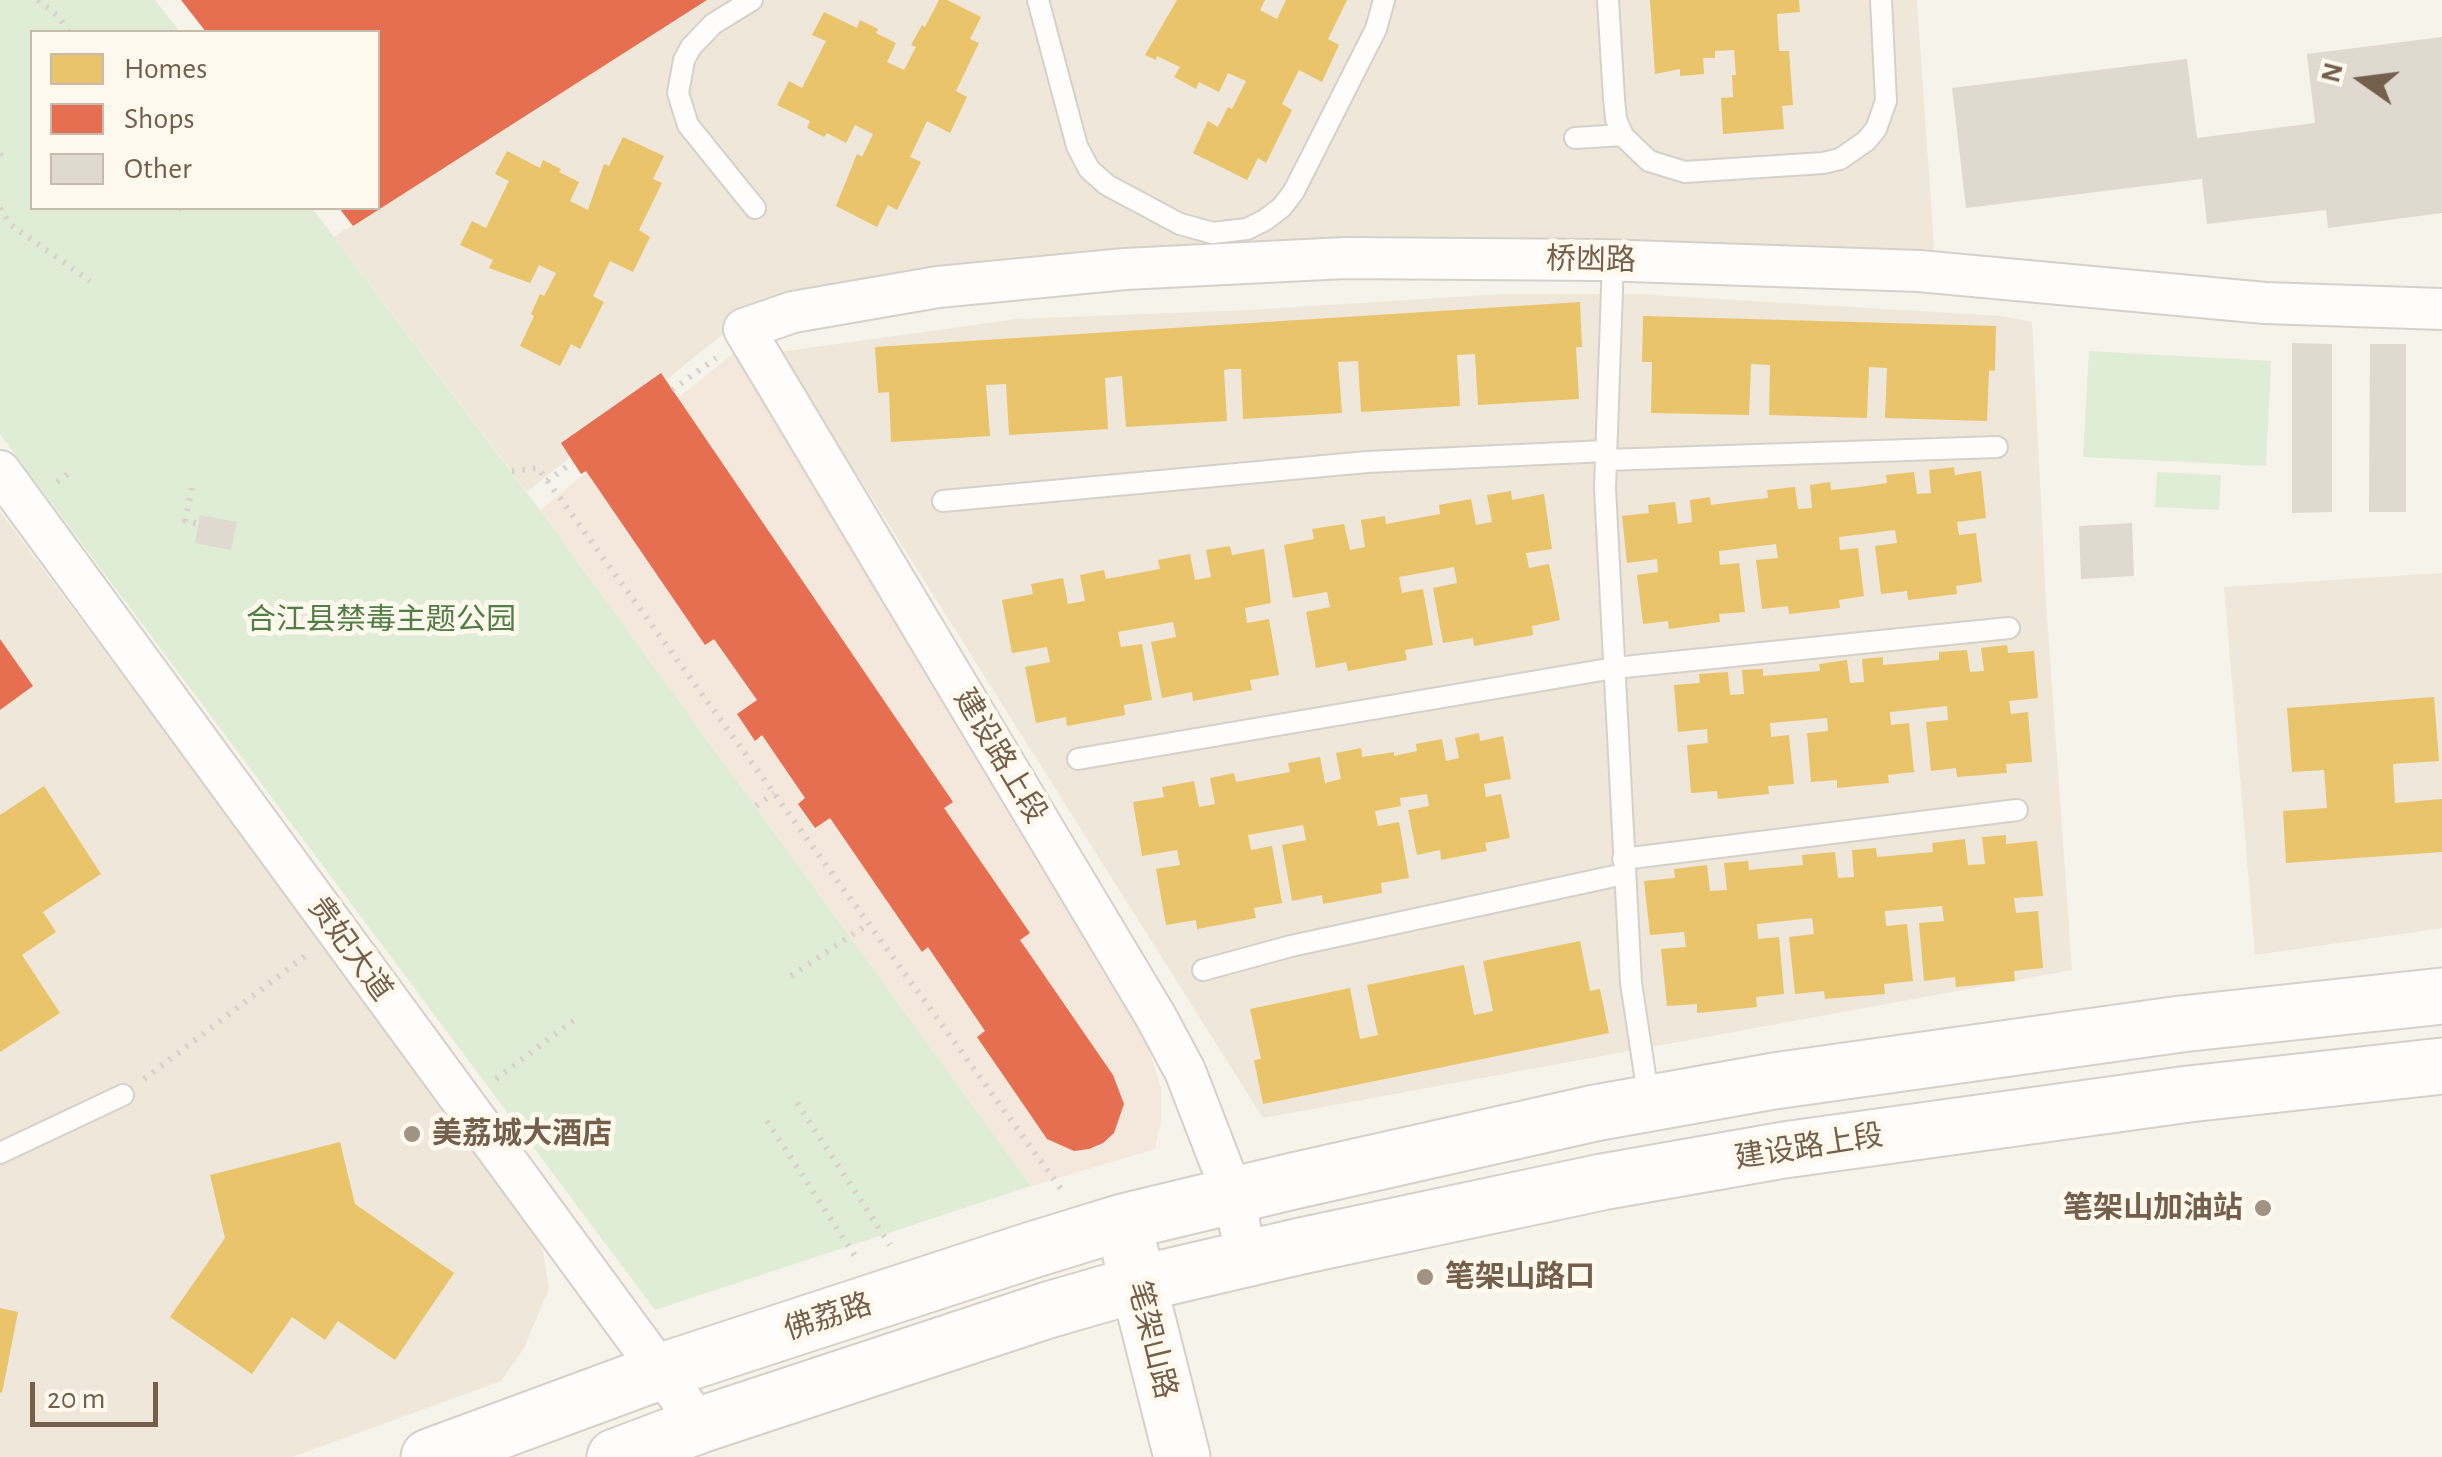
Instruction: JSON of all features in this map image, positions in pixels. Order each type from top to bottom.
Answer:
[{"type":"main road","points":[[1233,1195],[1650,1103],[1910,1060],[2181,1024],[2442,996]]},
{"type":"main road","name":"建设路上段","points":[[1247,1258],[1602,1182],[1784,1150],[2189,1094],[2442,1066]]},
{"type":"main road","name":"佛荔路","points":[[430,1457],[660,1372],[1122,1222],[1233,1195]]},
{"type":"main road","name":"笔架山路","points":[[1122,1222],[1182,1457]]},
{"type":"main road","name":"佛荔路","points":[[615,1457],[1048,1310],[1247,1258]]},
{"type":"street","name":"桥凼路","points":[[746,332],[793,312],[938,287],[1125,269],[1345,258],[1612,260],[1919,271],[2265,303],[2442,309]]},
{"type":"street","name":"建设路上段","points":[[746,332],[1156,1016],[1185,1071],[1233,1195],[1247,1258]]},
{"type":"street","name":"贵妃大道","points":[[0,471],[700,1425]]},
{"type":"lane","points":[[752,0],[714,24],[690,46],[678,92],[688,125],[755,208]]},
{"type":"lane","points":[[1038,0],[1077,146],[1090,169],[1107,186],[1180,224],[1213,233],[1247,229],[1266,220],[1294,191],[1376,29],[1384,0]]},
{"type":"lane","points":[[1608,0],[1616,119],[1634,150],[1666,169],[1685,172],[1823,163],[1840,159],[1866,141],[1876,130],[1886,102],[1881,0]]},
{"type":"lane","points":[[1575,138],[1624,135]]},
{"type":"lane","points":[[1612,260],[1606,456],[1614,668],[1631,983],[1650,1103]]},
{"type":"lane","points":[[943,501],[1367,462],[1997,448]]},
{"type":"lane","points":[[1078,759],[1614,668],[2009,628]]},
{"type":"lane","points":[[1203,970],[1624,866],[2017,810]]},
{"type":"lane","points":[[0,1152],[123,1095]]},
{"type":"path","points":[[38,0],[59,17],[67,30]]},
{"type":"path","points":[[0,208],[11,225],[90,281]]},
{"type":"path","points":[[672,390],[746,332]]},
{"type":"path","points":[[548,482],[573,462]]},
{"type":"path","points":[[512,471],[538,468],[1062,1189]]},
{"type":"path","points":[[192,488],[186,521],[198,524]]},
{"type":"path","points":[[756,806],[774,793]]},
{"type":"path","points":[[790,976],[869,924]]},
{"type":"path","points":[[123,1095],[337,932]]},
{"type":"path","points":[[463,1104],[575,1018]]},
{"type":"path","points":[[797,1102],[890,1245]]},
{"type":"path","points":[[768,1121],[855,1256]]},
{"type":"shaded area","points":[[707,0],[1917,0],[1936,277],[1318,272],[748,314],[527,492],[334,237]]},
{"type":"shaded area","points":[[1503,294],[1636,294],[2001,316],[2032,322],[2046,602],[2072,970],[1263,1118],[780,352],[1017,319]]},
{"type":"shaded area","points":[[735,352],[1147,1042],[1161,1089],[1161,1120],[1155,1149],[1031,1186],[540,510]]},
{"type":"shaded area","points":[[0,511],[527,1220],[543,1251],[549,1289],[524,1348],[501,1381],[292,1457],[0,1457]]},
{"type":"shaded area","points":[[2442,573],[2442,928],[2255,955],[2224,587]]},
{"type":"green space","name":"合江县禁毒主题公园","points":[[0,0],[155,0],[178,30],[30,30],[30,210],[314,210],[540,510],[1031,1186],[655,1310],[0,434]]},
{"type":"green space","points":[[2089,351],[2271,361],[2266,466],[2083,457]]},
{"type":"green space","points":[[2157,472],[2221,475],[2219,510],[2155,507]]},
{"type":"building: Homes","points":[[939,0],[947,0],[981,17],[970,39],[979,43],[956,91],[967,97],[950,133],[927,121],[910,157],[921,162],[897,210],[888,205],[877,227],[836,206],[857,154],[862,157],[873,134],[855,125],[846,143],[827,133],[824,137],[807,128],[810,121],[777,105],[789,81],[802,88],[826,41],[812,35],[824,12],[857,28],[860,20],[878,29],[876,33],[896,43],[887,62],[904,70],[916,47],[911,45]]},
{"type":"building: Homes","points":[[1177,0],[1265,0],[1260,10],[1277,19],[1286,0],[1347,0],[1328,39],[1339,45],[1322,82],[1299,70],[1282,104],[1292,110],[1266,163],[1258,158],[1247,180],[1193,153],[1208,121],[1218,127],[1246,81],[1228,73],[1219,92],[1199,82],[1196,89],[1174,77],[1180,67],[1145,55]]},
{"type":"building: Homes","points":[[1650,0],[1799,0],[1800,12],[1777,14],[1779,51],[1789,51],[1793,105],[1782,106],[1784,129],[1723,134],[1721,98],[1733,97],[1734,50],[1715,51],[1715,58],[1703,58],[1704,74],[1680,76],[1680,69],[1655,74]]},
{"type":"building: Homes","points":[[623,137],[664,156],[653,179],[662,183],[639,230],[650,237],[633,272],[610,261],[593,296],[604,302],[580,349],[571,344],[560,366],[520,346],[540,294],[544,296],[556,273],[539,265],[530,283],[489,268],[493,260],[460,245],[472,221],[486,228],[509,181],[495,174],[507,151],[540,168],[543,160],[579,182],[570,201],[588,210],[604,164],[609,166]]},
{"type":"building: Homes","points":[[1580,302],[1582,347],[1576,347],[1579,399],[1478,405],[1475,354],[1457,355],[1460,406],[1361,412],[1358,361],[1338,362],[1342,413],[1243,419],[1241,369],[1230,369],[1224,370],[1227,421],[1126,427],[1122,376],[1105,378],[1108,429],[1009,435],[1006,384],[986,385],[990,436],[891,442],[889,392],[878,393],[875,347]]},
{"type":"building: Homes","points":[[1643,316],[1996,326],[1995,371],[1989,370],[1987,421],[1885,418],[1887,368],[1869,367],[1867,418],[1769,415],[1770,365],[1751,364],[1749,415],[1651,413],[1652,362],[1642,362]]},
{"type":"building: Homes","points":[[1954,467],[1955,475],[1981,471],[1986,518],[1957,522],[1959,535],[1976,533],[1982,582],[1956,586],[1957,594],[1908,600],[1907,591],[1881,594],[1875,546],[1897,543],[1895,530],[1839,537],[1840,550],[1858,548],[1864,596],[1839,600],[1840,608],[1789,614],[1788,606],[1762,609],[1756,560],[1778,558],[1776,544],[1719,551],[1720,565],[1739,563],[1745,612],[1719,614],[1720,622],[1669,629],[1668,621],[1643,624],[1637,575],[1658,572],[1657,559],[1627,563],[1622,516],[1649,513],[1648,505],[1675,502],[1678,524],[1692,522],[1690,500],[1710,497],[1711,505],[1768,498],[1767,490],[1795,487],[1798,509],[1812,508],[1810,485],[1830,482],[1831,490],[1860,487],[1887,483],[1886,475],[1914,472],[1917,494],[1931,493],[1929,470]]},
{"type":"building: Homes","points":[[1511,491],[1512,500],[1544,494],[1552,549],[1526,553],[1529,568],[1549,564],[1560,620],[1532,626],[1533,635],[1474,646],[1473,638],[1443,643],[1433,588],[1457,583],[1454,567],[1399,577],[1402,593],[1423,589],[1433,645],[1405,650],[1407,660],[1348,671],[1346,662],[1316,668],[1306,612],[1330,607],[1327,592],[1293,598],[1284,545],[1314,539],[1312,529],[1344,524],[1350,550],[1365,547],[1361,520],[1385,516],[1386,524],[1440,514],[1439,505],[1471,499],[1476,525],[1492,522],[1487,495]]},
{"type":"building: Homes","points":[[1230,546],[1232,555],[1264,549],[1271,603],[1245,608],[1247,623],[1269,619],[1279,675],[1250,680],[1252,690],[1193,701],[1192,692],[1162,698],[1151,642],[1176,637],[1173,622],[1118,632],[1121,647],[1142,644],[1152,700],[1124,705],[1125,715],[1067,726],[1066,717],[1036,723],[1025,667],[1050,662],[1047,647],[1012,653],[1002,600],[1033,594],[1031,584],[1063,578],[1068,604],[1085,601],[1080,575],[1104,570],[1106,579],[1160,569],[1158,560],[1190,554],[1195,580],[1211,577],[1206,550]]},
{"type":"building: Homes","points":[[2007,645],[2008,653],[2034,651],[2038,698],[2009,701],[2011,714],[2028,712],[2032,762],[2006,764],[2007,773],[1957,777],[1956,768],[1931,771],[1926,722],[1948,720],[1947,706],[1890,712],[1891,725],[1909,723],[1914,772],[1888,775],[1889,783],[1837,788],[1837,780],[1811,782],[1807,733],[1828,731],[1827,718],[1770,723],[1771,737],[1789,735],[1794,784],[1768,786],[1769,794],[1718,799],[1717,791],[1691,793],[1687,745],[1708,743],[1707,729],[1678,732],[1674,685],[1700,683],[1699,674],[1728,672],[1730,695],[1744,694],[1742,670],[1763,669],[1763,676],[1820,671],[1819,664],[1847,660],[1850,683],[1864,682],[1862,659],[1883,657],[1883,665],[1939,660],[1939,652],[1967,650],[1970,672],[1984,671],[1981,648]]},
{"type":"building: Homes","points":[[2434,697],[2439,761],[2393,764],[2395,803],[2442,799],[2442,852],[2286,863],[2283,811],[2327,808],[2324,770],[2292,772],[2287,708]]},
{"type":"building: Homes","points":[[1479,733],[1480,741],[1503,736],[1511,779],[1484,784],[1486,797],[1501,794],[1510,838],[1485,843],[1487,851],[1441,860],[1440,850],[1417,855],[1408,810],[1429,806],[1427,794],[1400,798],[1401,806],[1375,811],[1378,826],[1399,822],[1409,878],[1381,883],[1382,893],[1323,904],[1322,895],[1292,901],[1282,845],[1306,840],[1303,825],[1248,835],[1251,850],[1272,846],[1282,903],[1254,908],[1256,918],[1197,929],[1196,920],[1166,925],[1156,869],[1180,865],[1177,850],[1142,856],[1133,802],[1164,797],[1162,787],[1194,781],[1199,807],[1215,804],[1210,778],[1234,773],[1236,782],[1290,772],[1288,763],[1320,757],[1325,783],[1341,779],[1336,753],[1361,748],[1362,757],[1394,752],[1394,756],[1417,751],[1416,744],[1442,739],[1446,761],[1459,758],[1455,738]]},
{"type":"building: Homes","points":[[44,786],[101,874],[43,912],[56,932],[22,955],[60,1013],[0,1052],[0,815]]},
{"type":"building: Homes","points":[[2006,835],[2006,844],[2037,841],[2043,896],[2014,898],[2016,913],[2038,911],[2043,968],[2014,971],[2015,981],[1956,987],[1955,977],[1924,981],[1919,923],[1944,921],[1942,906],[1885,911],[1886,926],[1907,924],[1913,981],[1884,984],[1885,994],[1825,999],[1824,991],[1795,994],[1789,937],[1814,934],[1812,918],[1757,924],[1758,939],[1779,937],[1784,994],[1756,997],[1757,1007],[1697,1013],[1697,1004],[1667,1006],[1661,949],[1686,947],[1684,932],[1650,935],[1644,881],[1675,878],[1674,869],[1707,865],[1710,891],[1727,890],[1724,863],[1748,861],[1749,870],[1803,865],[1802,855],[1835,852],[1838,878],[1854,877],[1852,850],[1876,848],[1877,857],[1933,852],[1932,843],[1965,839],[1968,865],[1985,864],[1982,837]]},
{"type":"building: Homes","points":[[1580,941],[1590,991],[1600,989],[1609,1033],[1263,1104],[1254,1060],[1261,1059],[1250,1009],[1350,988],[1360,1039],[1378,1035],[1367,985],[1464,965],[1474,1015],[1493,1011],[1483,961]]},
{"type":"building: Homes","points":[[340,1142],[355,1204],[454,1273],[395,1360],[338,1321],[325,1340],[292,1317],[252,1374],[170,1317],[225,1238],[210,1175]]},
{"type":"building: Homes","points":[[0,1308],[18,1312],[2,1393],[0,1392]]},
{"type":"building: Shops","points":[[181,0],[707,0],[380,209],[380,30],[204,30]]},
{"type":"building: Shops","points":[[341,210],[378,210],[353,226]]},
{"type":"building: Shops","points":[[661,373],[953,802],[944,808],[1030,933],[1020,940],[1113,1075],[1124,1104],[1114,1133],[1103,1143],[1074,1151],[1047,1139],[977,1037],[985,1031],[928,947],[922,952],[830,818],[815,828],[798,804],[805,798],[762,735],[755,741],[737,714],[757,700],[714,639],[705,645],[586,471],[581,474],[561,443]]},
{"type":"building: Shops","points":[[0,639],[33,686],[0,710]]},
{"type":"building: Other","points":[[2442,37],[2442,213],[2328,228],[2326,210],[2207,224],[2202,179],[1966,208],[1952,88],[2187,59],[2197,138],[2315,123],[2307,54]]},
{"type":"building: Other","points":[[2292,343],[2332,344],[2332,512],[2292,513]]},
{"type":"building: Other","points":[[2370,344],[2406,344],[2406,512],[2369,512]]},
{"type":"building: Other","points":[[200,515],[237,522],[231,550],[195,543]]},
{"type":"building: Other","points":[[2132,523],[2134,576],[2081,579],[2079,526]]},
{"type":"place","name":"美荔城大酒店","points":[[412,1134]]},
{"type":"place","name":"笔架山加油站","points":[[2263,1208]]},
{"type":"place","name":"笔架山路口","points":[[1425,1277]]}]
